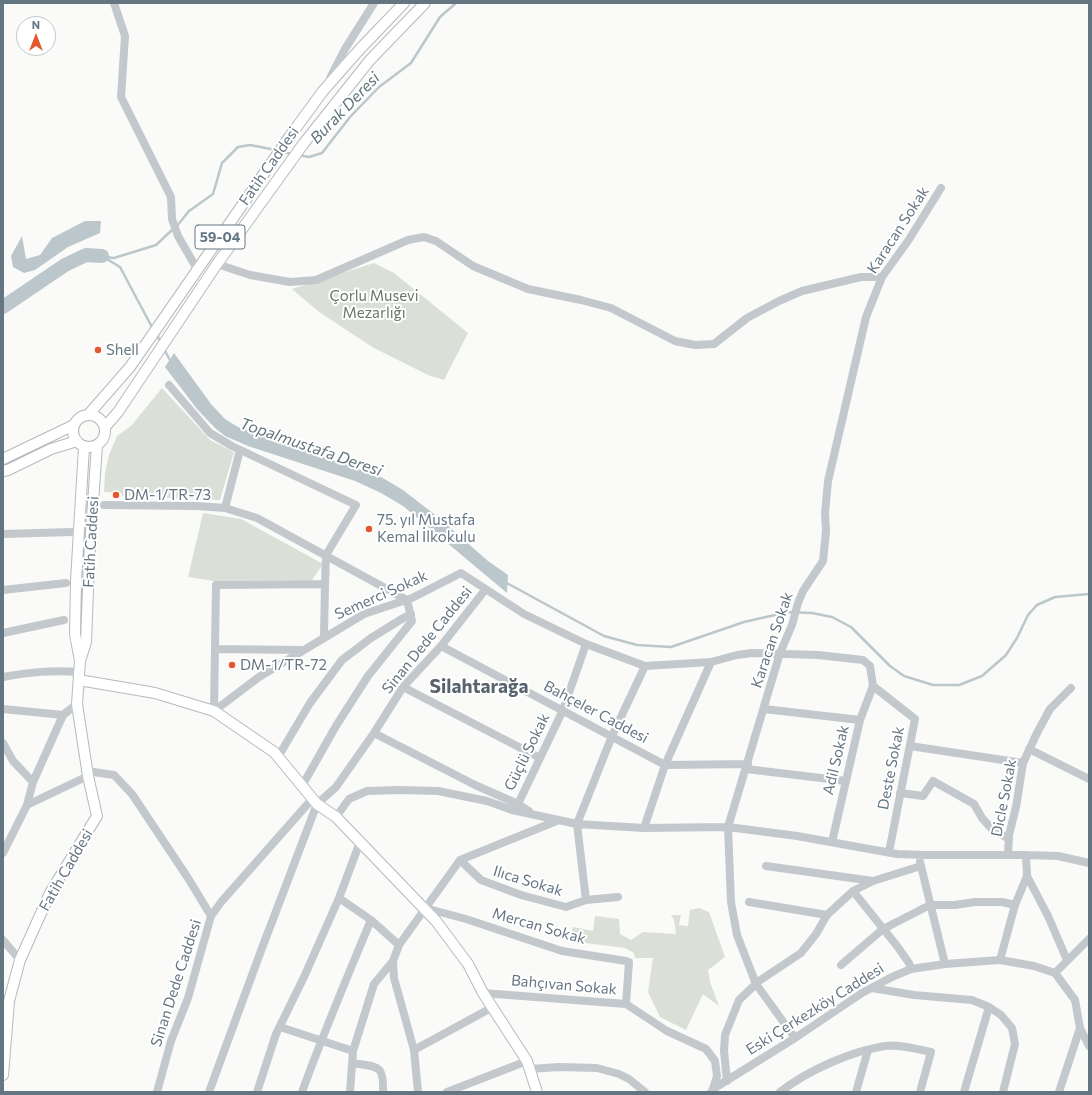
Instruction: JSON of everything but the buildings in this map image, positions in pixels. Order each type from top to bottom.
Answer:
[{"type":"main road","name":"Fatih Caddesi","points":[[88,415],[130,367],[290,136],[323,91],[404,3]]},
{"type":"main road","name":"Fatih Caddesi","points":[[105,427],[118,412],[217,264],[304,143],[370,60],[425,3]]},
{"type":"main road","points":[[95,464],[106,443],[118,412]]},
{"type":"main road","points":[[3,459],[74,425],[81,417],[88,415],[96,416],[101,420],[105,427],[105,435],[103,440],[96,445],[80,444],[51,449],[3,471]]},
{"type":"main road","points":[[74,425],[73,435],[80,444]]},
{"type":"main road","name":"Fatih Caddesi","points":[[3,1075],[9,1001],[20,960],[50,893],[97,816],[87,773],[77,704],[80,661],[75,634],[80,509],[80,444]]},
{"type":"main road","name":"Fatih Caddesi","points":[[80,661],[86,642],[96,445]]},
{"type":"main road","points":[[79,676],[154,693],[214,711],[274,752],[315,801],[336,817],[436,921],[468,964],[483,993],[528,1065],[537,1092]]},
{"type":"street","points":[[114,3],[125,36],[121,97],[171,197],[172,219],[178,236],[197,270]]},
{"type":"street","points":[[323,91],[345,49],[374,3]]},
{"type":"street","name":"Karacan Sokak","points":[[795,1038],[756,984],[738,935],[731,902],[728,827],[780,653],[804,591],[823,561],[828,481],[866,317],[882,277],[908,241],[941,188]]},
{"type":"street","points":[[217,264],[250,275],[290,282],[316,280],[408,240],[424,237],[436,240],[473,266],[528,290],[581,300],[611,308],[675,341],[695,345],[714,344],[747,318],[802,291],[861,277],[882,277]]},
{"type":"street","points":[[169,385],[210,433],[240,450],[356,505],[326,555],[324,637]]},
{"type":"street","points":[[225,508],[240,450]]},
{"type":"street","points":[[104,504],[225,508],[257,518],[407,600],[412,621],[409,627],[368,676],[336,726],[302,786]]},
{"type":"street","points":[[3,534],[72,532]]},
{"type":"street","name":"Semerci Sokak","points":[[214,711],[259,677],[364,614],[407,600],[461,573],[485,590]]},
{"type":"street","points":[[3,590],[66,583]]},
{"type":"street","points":[[214,711],[216,585],[325,584]]},
{"type":"street","points":[[485,590],[524,614],[586,644],[645,666],[711,662],[736,655],[752,653],[780,653],[863,660],[870,666],[873,686]]},
{"type":"street","name":"Sinan Dede Caddesi","points":[[157,1092],[171,1041],[188,998],[211,916],[222,901],[315,801],[336,787],[404,687],[441,646],[485,590]]},
{"type":"street","points":[[278,757],[310,703],[342,660],[371,638],[411,614]]},
{"type":"street","points":[[3,633],[64,620]]},
{"type":"street","name":"Güçlü Sokak","points":[[518,804],[563,710],[586,644]]},
{"type":"street","name":"Bahçeler Caddesi","points":[[441,646],[665,765],[747,766],[846,781]]},
{"type":"street","points":[[216,649],[303,650]]},
{"type":"street","points":[[644,828],[665,765],[711,662]]},
{"type":"street","points":[[586,900],[578,824],[612,736],[645,666]]},
{"type":"street","points":[[3,677],[49,670],[79,676]]},
{"type":"street","name":"Adil Sokak","points":[[832,842],[860,720],[873,686]]},
{"type":"street","name":"Deste Sokak","points":[[873,686],[915,719],[889,852]]},
{"type":"street","points":[[404,687],[540,758]]},
{"type":"street","name":"Dicle Sokak","points":[[1008,855],[1009,839],[1023,763],[1050,709],[1071,688]]},
{"type":"street","points":[[3,852],[27,805],[33,782],[63,715],[77,704]]},
{"type":"street","points":[[3,709],[63,715]]},
{"type":"street","points":[[764,709],[860,720]]},
{"type":"street","points":[[374,733],[475,785],[518,804],[533,814]]},
{"type":"street","points":[[3,743],[13,761],[33,782]]},
{"type":"street","points":[[910,746],[1023,763]]},
{"type":"street","points":[[1030,749],[1089,779]]},
{"type":"street","points":[[27,805],[87,773],[114,775],[132,794],[188,878],[211,916]]},
{"type":"street","points":[[900,793],[923,796],[933,781],[974,804],[982,818],[991,828],[1009,839]]},
{"type":"street","points":[[336,817],[349,799],[367,791],[438,791],[487,801],[512,810],[578,824],[644,828],[728,827],[889,852],[918,855],[1058,856],[1089,863]]},
{"type":"street","points":[[209,1092],[315,801]]},
{"type":"street","points":[[350,1092],[353,1051],[374,984],[393,961],[399,945],[460,860],[559,820]]},
{"type":"street","points":[[257,1092],[276,1034],[339,898],[360,842]]},
{"type":"street","points":[[918,855],[945,964]]},
{"type":"street","points":[[1000,960],[1015,906],[1027,876],[1026,855]]},
{"type":"street","name":"Ilıca Sokak","points":[[460,860],[481,880],[521,895],[566,907],[586,900],[618,897]]},
{"type":"street","points":[[766,866],[873,881]]},
{"type":"street","points":[[727,1081],[724,1051],[725,1035],[739,1000],[756,984],[801,953],[816,934],[827,915],[853,891],[873,881],[921,866]]},
{"type":"street","points":[[1027,876],[1048,916],[1067,960]]},
{"type":"street","points":[[853,891],[897,946],[909,963],[911,970]]},
{"type":"street","points":[[339,898],[372,920],[399,945]]},
{"type":"street","points":[[749,902],[827,915]]},
{"type":"street","points":[[841,965],[883,929],[930,905],[1002,902],[1015,906]]},
{"type":"street","name":"Mercan Sokak","points":[[425,908],[466,919],[562,951],[629,962],[626,1004]]},
{"type":"street","points":[[302,1092],[321,1040],[372,920]]},
{"type":"street","points":[[1089,939],[1055,973],[1075,1000],[1080,1028],[1089,1046]]},
{"type":"street","points":[[3,940],[20,960]]},
{"type":"street","name":"Eski Çerkezköy Caddesi","points":[[712,1091],[872,988],[892,977],[911,970],[945,964],[1000,960],[1034,966],[1055,973]]},
{"type":"street","points":[[393,961],[394,978],[414,1050],[418,1092]]},
{"type":"street","points":[[872,988],[914,995],[972,1000],[989,1007],[1001,1015],[1012,1028],[1015,1044],[1003,1092]]},
{"type":"street","name":"Bahçıvan Sokak","points":[[483,993],[626,1004],[667,1031],[706,1049],[715,1061],[717,1076],[712,1091]]},
{"type":"street","points":[[414,1050],[493,1007]]},
{"type":"street","points":[[964,1092],[989,1007]]},
{"type":"street","points":[[280,1027],[353,1051]]},
{"type":"street","points":[[1059,1092],[1080,1028]]},
{"type":"street","points":[[780,1092],[810,1073],[854,1053],[885,1046],[900,1046],[931,1052],[920,1092]]},
{"type":"street","points":[[856,1092],[868,1050]]},
{"type":"street","points":[[352,1063],[377,1067],[384,1077],[383,1092]]},
{"type":"street","points":[[447,1092],[528,1065],[597,1068],[619,1074],[629,1079],[645,1092]]},
{"type":"green space","name":"Çorlu Musevi Mezarlığı","points":[[374,263],[394,273],[468,333],[444,380],[428,375],[374,348],[319,312],[292,289]]},
{"type":"green space","points":[[162,388],[210,440],[234,452],[220,500],[122,496],[121,493],[104,492],[105,473],[109,455],[117,436],[131,426]]},
{"type":"green space","points":[[203,513],[241,519],[323,564],[312,580],[214,581],[188,577]]},
{"type":"green space","points":[[699,908],[709,912],[725,957],[708,970],[710,982],[719,1006],[703,994],[686,1030],[660,1017],[648,992],[653,958],[635,958],[634,953],[625,948],[569,941],[573,927],[593,931],[595,916],[619,919],[620,934],[631,940],[643,932],[676,934],[674,920],[671,915],[681,915],[679,925],[688,926],[690,910]]},
{"type":"shaded area","points":[[85,221],[101,221],[100,233],[68,247],[35,270],[24,273],[13,267],[11,256],[22,236],[26,259],[40,255],[52,238]]},
{"type":"shaded area","points":[[174,353],[211,404],[225,419],[238,427],[381,477],[403,490],[439,518],[488,561],[508,575],[507,593],[403,506],[381,493],[355,481],[248,446],[225,436],[197,409],[165,367]]},
{"type":"waterway","name":"Burak Deresi","points":[[298,155],[309,157],[322,153],[350,117],[379,87],[411,63],[440,17],[456,3]]},
{"type":"waterway","name":"Burak Deresi","points":[[177,226],[189,211],[213,194],[222,163],[238,147],[250,145],[276,150]]},
{"type":"waterway","name":"Burak Deresi","points":[[282,152],[293,154]]},
{"type":"waterway","name":"Burak Deresi","points":[[105,257],[114,258],[156,245],[173,229]]},
{"type":"waterway","points":[[3,307],[65,265],[86,255],[102,256]]},
{"type":"waterway","name":"Topalmustafa Deresi","points":[[102,256],[120,267],[153,329]]},
{"type":"waterway","name":"Topalmustafa Deresi","points":[[156,333],[161,343]]},
{"type":"waterway","name":"Topalmustafa Deresi","points":[[164,349],[171,362]]},
{"type":"waterway","name":"Topalmustafa Deresi","points":[[505,582],[604,636],[637,645],[671,647],[744,622],[788,612],[812,613],[832,617],[851,627],[890,666],[904,676],[933,685],[959,685],[982,676],[1006,655],[1017,638],[1028,615],[1037,605],[1055,597],[1089,594]]},
{"type":"place","name":"Shell","points":[[98,350]]},
{"type":"place","name":"DM-1/TR-73","points":[[116,495]]},
{"type":"place","name":"75. yıl Mustafa Kemal İlkokulu","points":[[369,529]]},
{"type":"place","name":"DM-1/TR-72","points":[[232,665]]},
{"type":"district","name":"Silahtarağa","points":[[479,687]]}]
